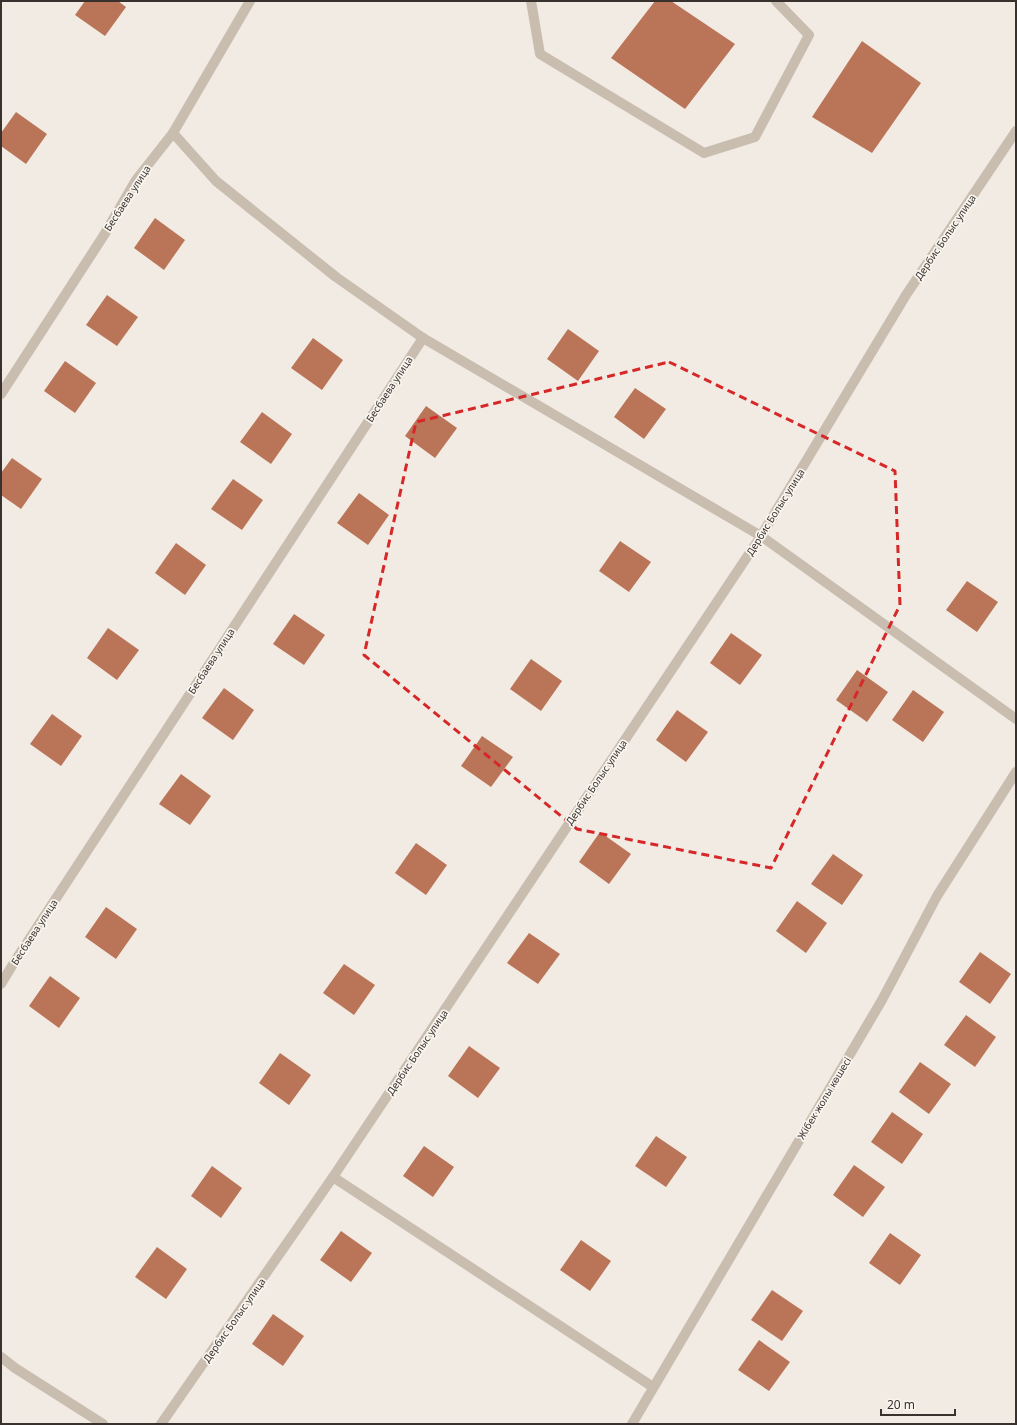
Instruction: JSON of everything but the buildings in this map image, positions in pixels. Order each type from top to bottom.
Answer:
[{"type":"street","name":"Бесбаева улица","points":[[1,394],[104,235],[136,180],[173,133],[250,1]]},
{"type":"street","points":[[532,1],[540,54],[704,153],[754,137],[809,35],[776,1]]},
{"type":"street","name":"Дербис Болыс улица","points":[[162,1424],[334,1177],[761,536],[906,296],[1016,131]]},
{"type":"street","points":[[173,133],[216,181],[336,278],[423,338],[761,536],[1016,719]]},
{"type":"street","name":"Бесбаева улица","points":[[1,984],[19,954],[423,338]]},
{"type":"street","name":"Жібек жолы көшесі","points":[[632,1424],[882,1000],[938,896],[1016,772]]},
{"type":"street","points":[[334,1177],[653,1387]]},
{"type":"street","points":[[1,1357],[103,1424]]},
{"type":"highlighted area","points":[[669,362],[895,471],[900,605],[771,868],[577,829],[364,655],[416,422]]}]
